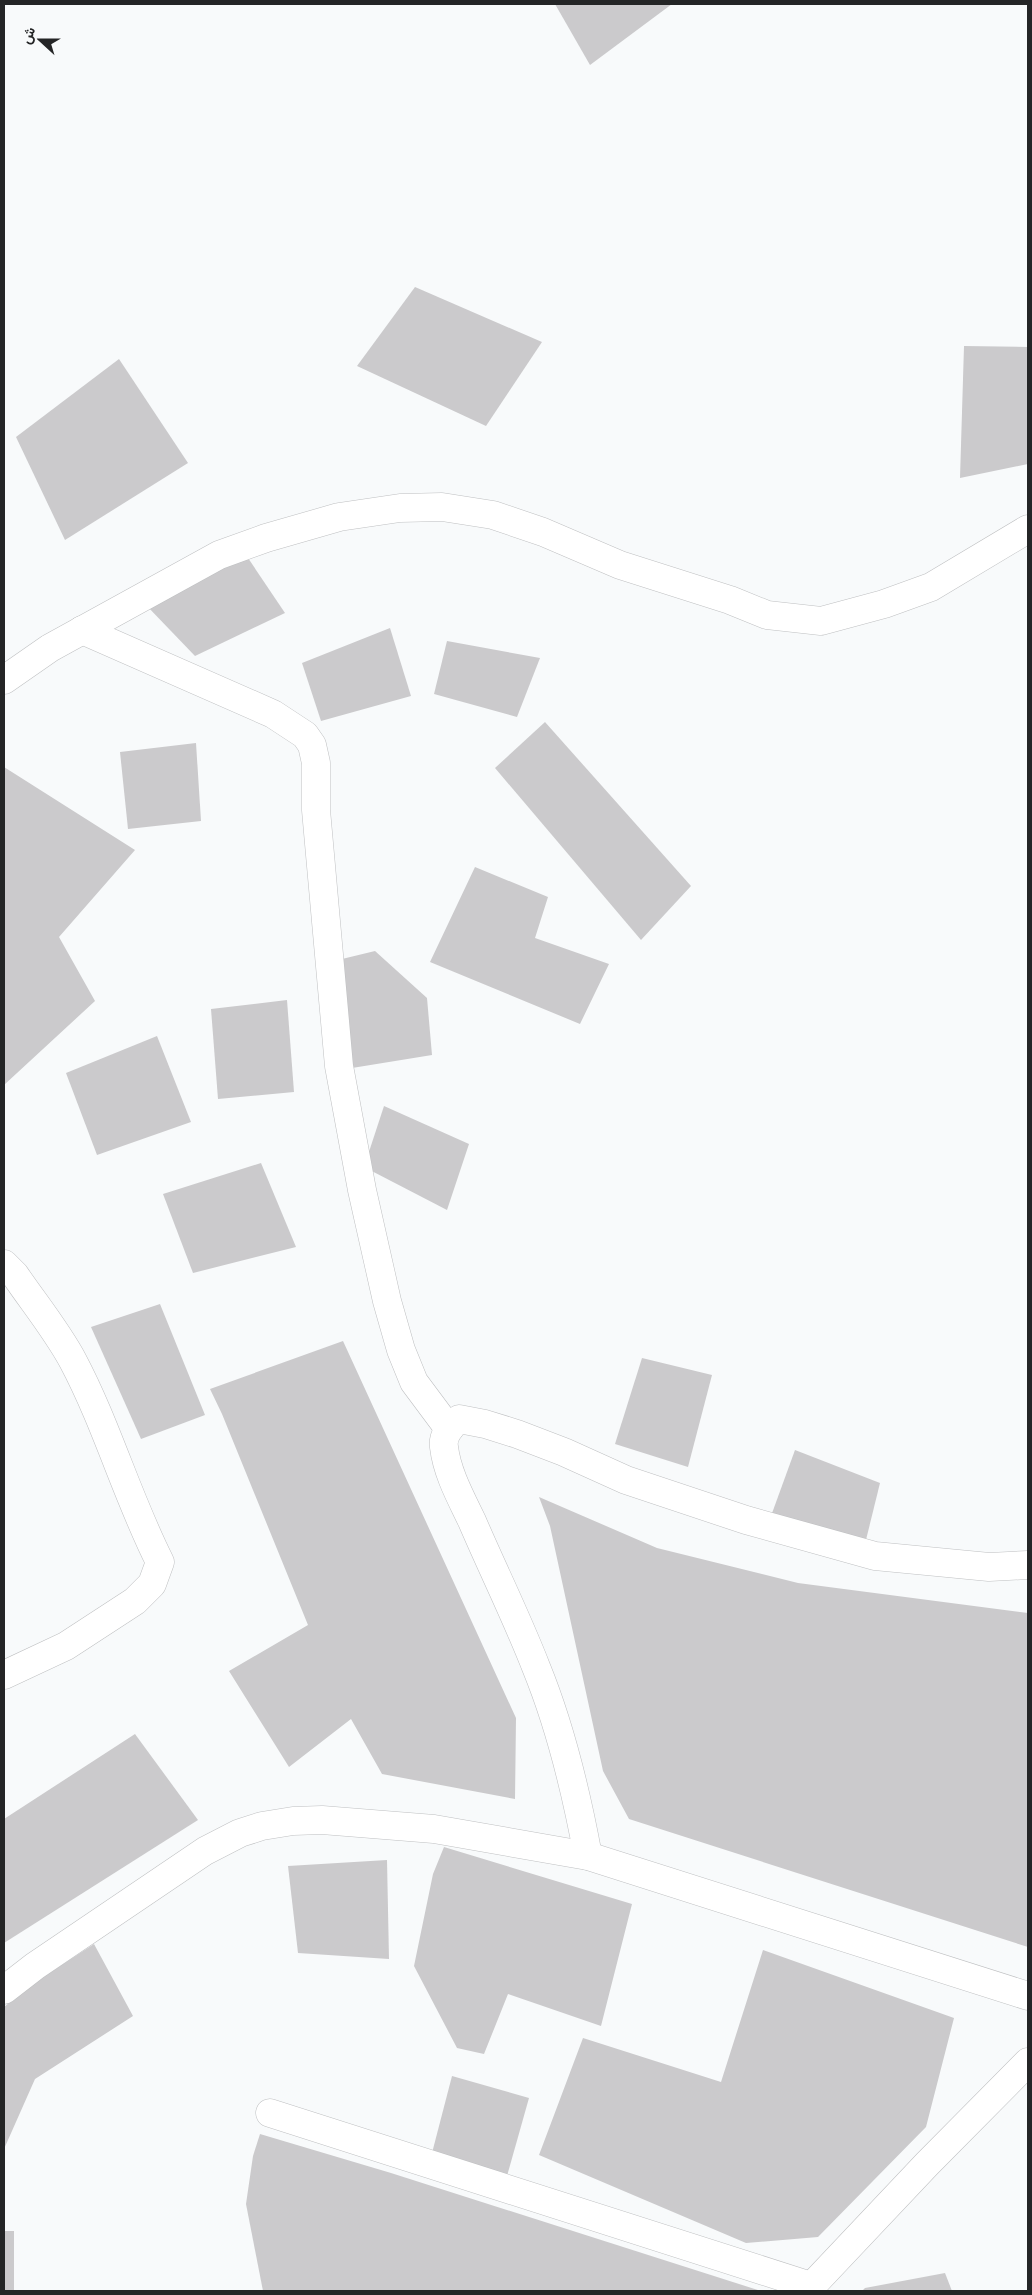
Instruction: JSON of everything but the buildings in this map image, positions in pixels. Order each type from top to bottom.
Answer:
[{"type":"street","points":[[4,680],[50,648],[219,556],[266,538],[339,518],[400,508],[442,507],[493,515],[544,532],[620,565],[730,600],[767,615],[821,621],[884,604],[931,586],[1028,529]]},
{"type":"street","points":[[82,630],[273,714],[305,735],[312,745],[316,763],[316,810],[339,1066],[362,1190],[387,1301],[401,1350],[414,1382],[449,1429]]},
{"type":"street","points":[[4,1264],[15,1275],[73,1360],[103,1426],[138,1516],[160,1562],[152,1584],[135,1601],[66,1646],[4,1675]]},
{"type":"street","points":[[588,1856],[579,1807],[560,1732],[543,1685],[454,1481],[444,1447],[444,1439],[449,1429],[459,1419],[485,1424],[564,1452],[626,1480],[746,1520],[875,1556],[989,1567],[1028,1565]]},
{"type":"street","points":[[4,1990],[205,1851],[240,1833],[262,1826],[293,1821],[322,1820],[434,1830],[588,1856],[1028,1996]]},
{"type":"street","points":[[270,2113],[809,2288],[1028,2062]]}]
